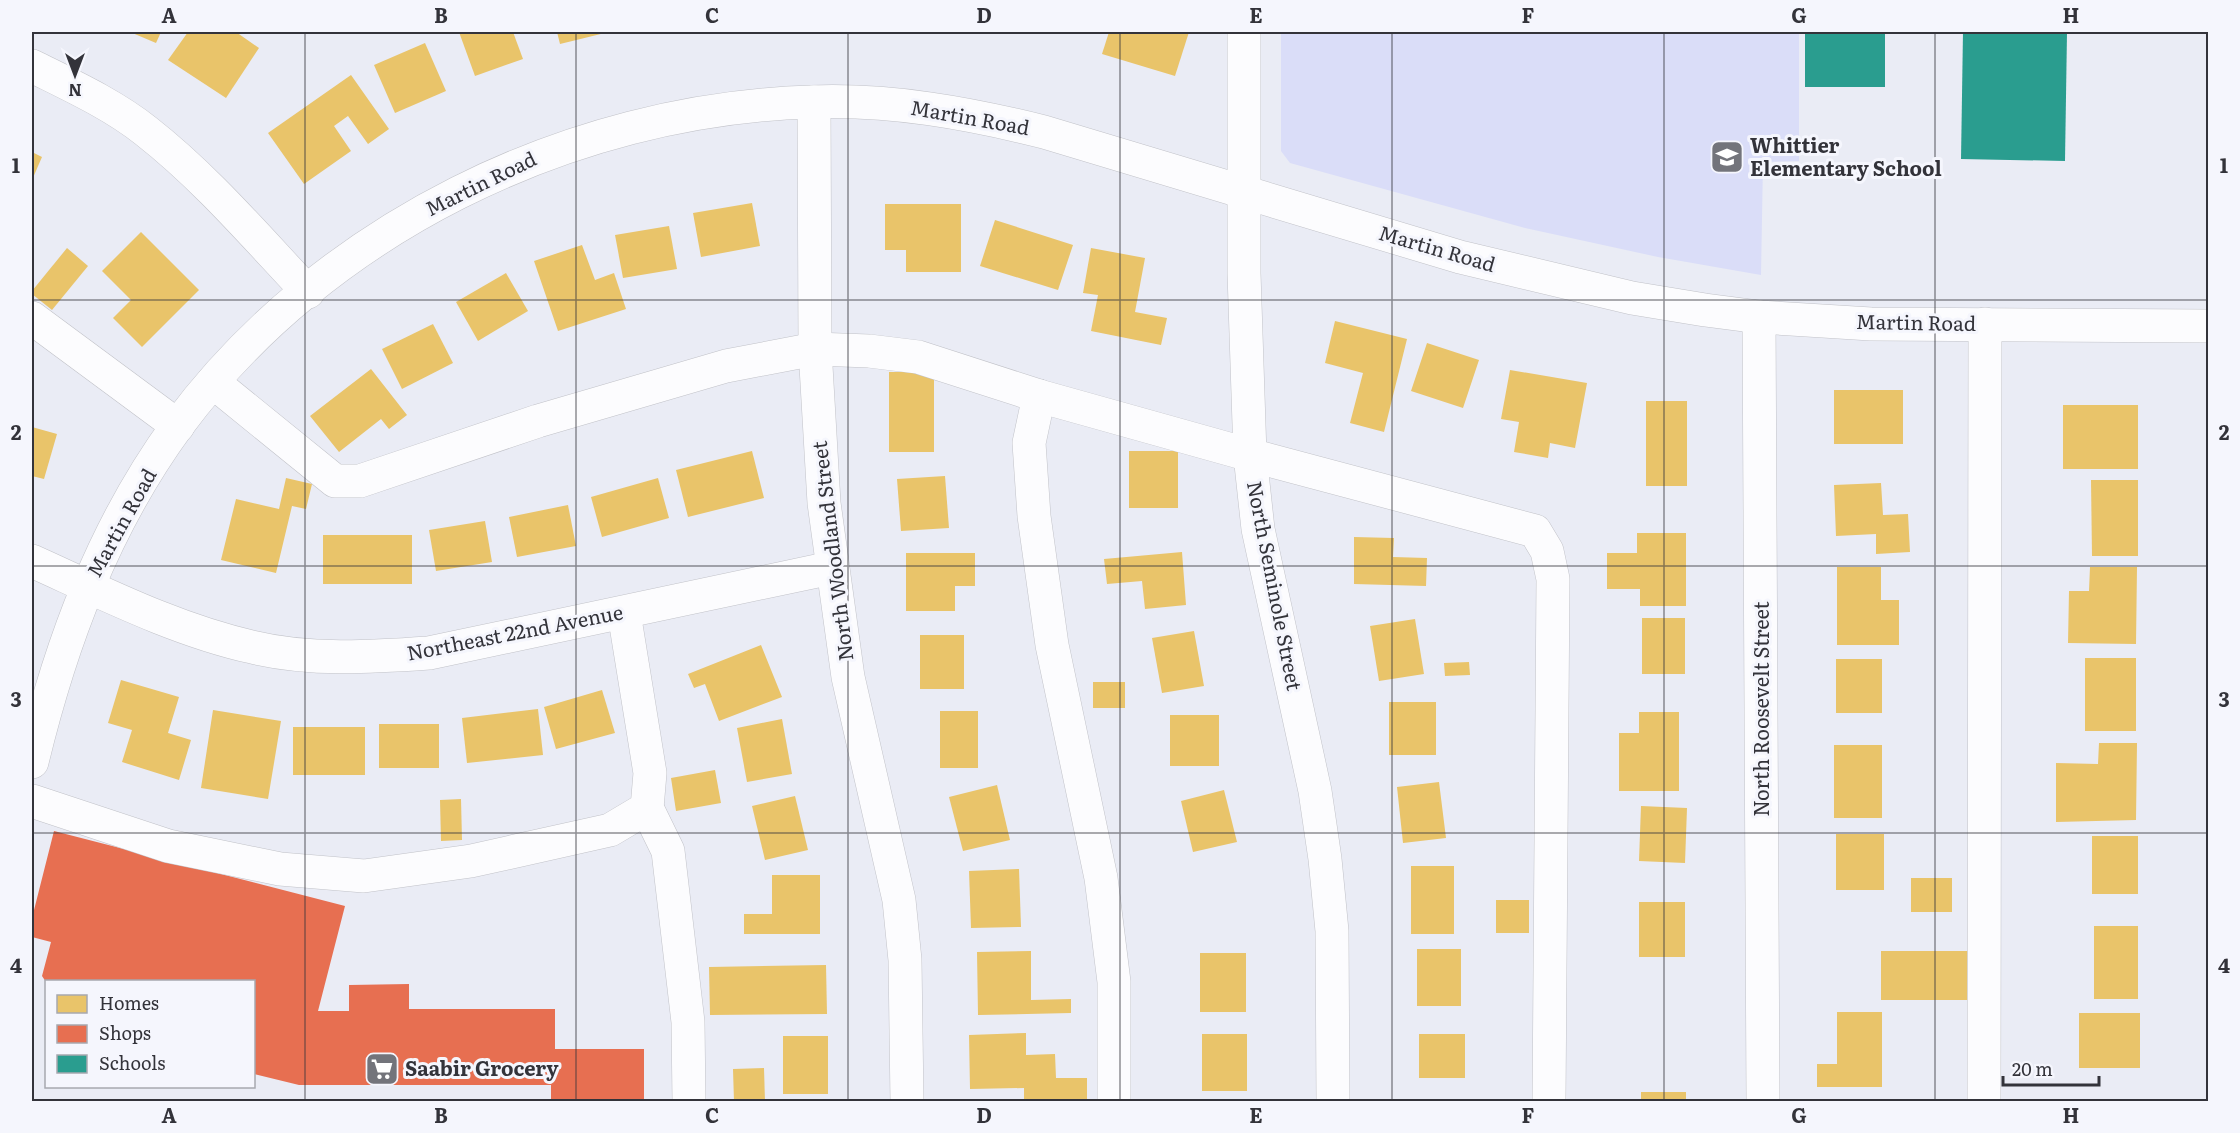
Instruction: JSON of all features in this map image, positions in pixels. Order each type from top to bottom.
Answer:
[{"type":"street","name":"North Seminole Street","points":[[1244,32],[1244,192],[1250,455],[1258,529],[1315,791],[1325,859],[1332,931],[1333,1101]]},
{"type":"street","points":[[32,66],[88,95],[146,130],[209,186],[308,292]]},
{"type":"street","name":"Martin Road","points":[[32,762],[62,652],[87,586],[123,512],[178,426],[213,382],[255,337],[347,261],[425,210],[492,175],[557,149],[619,129],[689,114],[814,102],[927,107],[982,116],[1044,132],[1460,257],[1632,298],[1760,317],[1871,324],[2208,326]]},
{"type":"street","name":"North Woodland Street","points":[[814,102],[815,349],[824,503],[831,568],[848,677],[899,900],[905,960],[907,1101]]},
{"type":"street","name":"North Roosevelt Street","points":[[1760,317],[1763,1101]]},
{"type":"street","points":[[32,318],[178,426]]},
{"type":"street","points":[[1984,1101],[1985,324]]},
{"type":"street","points":[[213,382],[335,481],[360,481],[538,421],[726,366],[815,349],[869,351],[918,357],[1039,396],[1535,531],[1547,551],[1553,579],[1549,1101]]},
{"type":"street","points":[[1039,396],[1029,443],[1034,516],[1052,645],[1101,878],[1114,982],[1114,1101]]},
{"type":"street","name":"Northeast 22nd Avenue","points":[[32,561],[184,626],[252,647],[307,656],[373,657],[429,653],[831,568]]},
{"type":"street","points":[[624,613],[650,773],[647,808],[668,851],[688,1022],[689,1101]]},
{"type":"street","points":[[32,801],[168,846],[280,869],[364,876],[471,861],[610,830],[647,808]]},
{"type":"shaded area","points":[[1281,32],[1799,32],[1799,161],[1763,162],[1761,275],[1658,257],[1525,228],[1290,163],[1281,151]]},
{"type":"building: Homes","points":[[130,32],[161,32],[156,43]]},
{"type":"building: Homes","points":[[188,32],[236,32],[259,48],[226,98],[168,60]]},
{"type":"building: Homes","points":[[459,32],[513,32],[523,59],[475,76]]},
{"type":"building: Homes","points":[[557,32],[609,32],[560,44]]},
{"type":"building: Homes","points":[[1109,32],[1189,32],[1175,76],[1102,54]]},
{"type":"building: Homes","points":[[425,43],[446,91],[395,113],[374,65]]},
{"type":"building: Homes","points":[[351,75],[389,129],[368,144],[348,116],[334,126],[351,151],[304,184],[268,133]]},
{"type":"building: Homes","points":[[32,152],[42,157],[32,180]]},
{"type":"building: Homes","points":[[752,203],[760,246],[701,257],[693,213]]},
{"type":"building: Homes","points":[[885,204],[961,204],[961,272],[906,272],[906,250],[885,250]]},
{"type":"building: Homes","points":[[995,220],[1073,245],[1058,290],[980,266]]},
{"type":"building: Homes","points":[[669,226],[677,269],[623,278],[615,235]]},
{"type":"building: Homes","points":[[141,232],[199,290],[142,347],[113,318],[131,300],[102,271]]},
{"type":"building: Homes","points":[[582,245],[595,280],[614,273],[626,309],[558,331],[534,261]]},
{"type":"building: Homes","points":[[67,248],[88,266],[52,310],[32,294],[32,291]]},
{"type":"building: Homes","points":[[1091,248],[1145,258],[1135,312],[1167,318],[1161,345],[1091,331],[1098,295],[1083,293]]},
{"type":"building: Homes","points":[[506,273],[528,311],[478,341],[456,302]]},
{"type":"building: Homes","points":[[1335,321],[1407,339],[1384,432],[1350,423],[1363,373],[1325,363]]},
{"type":"building: Homes","points":[[433,324],[453,363],[402,389],[382,349]]},
{"type":"building: Homes","points":[[1427,343],[1479,360],[1463,408],[1411,391]]},
{"type":"building: Homes","points":[[371,369],[407,415],[389,429],[381,419],[339,452],[310,416]]},
{"type":"building: Homes","points":[[1510,370],[1587,383],[1575,448],[1550,443],[1548,458],[1514,452],[1519,422],[1501,419]]},
{"type":"building: Homes","points":[[889,372],[934,372],[934,452],[889,452]]},
{"type":"building: Homes","points":[[1834,390],[1903,390],[1903,444],[1834,444]]},
{"type":"building: Homes","points":[[1646,401],[1687,401],[1687,486],[1646,486]]},
{"type":"building: Homes","points":[[2063,405],[2138,405],[2138,469],[2063,469]]},
{"type":"building: Homes","points":[[32,427],[57,434],[44,479],[32,476]]},
{"type":"building: Homes","points":[[752,451],[764,498],[688,517],[676,470]]},
{"type":"building: Homes","points":[[1129,451],[1178,451],[1178,508],[1129,508]]},
{"type":"building: Homes","points":[[945,476],[949,528],[901,531],[897,479]]},
{"type":"building: Homes","points":[[286,478],[312,484],[306,509],[292,506],[276,573],[221,560],[236,499],[279,509]]},
{"type":"building: Homes","points":[[658,478],[669,518],[602,537],[591,497]]},
{"type":"building: Homes","points":[[2091,480],[2138,480],[2138,556],[2092,556]]},
{"type":"building: Homes","points":[[1881,483],[1883,515],[1908,514],[1910,552],[1876,554],[1876,534],[1836,536],[1834,485]]},
{"type":"building: Homes","points":[[568,505],[576,546],[517,557],[509,517]]},
{"type":"building: Homes","points":[[485,521],[492,562],[436,571],[429,530]]},
{"type":"building: Homes","points":[[1637,533],[1686,533],[1686,606],[1640,606],[1640,589],[1607,589],[1607,553],[1637,553]]},
{"type":"building: Homes","points":[[323,535],[412,535],[412,584],[323,584]]},
{"type":"building: Homes","points":[[1354,537],[1394,538],[1393,557],[1427,558],[1426,586],[1354,584]]},
{"type":"building: Homes","points":[[1182,552],[1186,605],[1145,609],[1142,581],[1107,584],[1104,559]]},
{"type":"building: Homes","points":[[906,553],[975,553],[975,586],[955,586],[955,611],[906,611]]},
{"type":"building: Homes","points":[[1837,567],[1881,567],[1881,600],[1899,600],[1899,645],[1837,645]]},
{"type":"building: Homes","points":[[2090,567],[2137,567],[2136,644],[2068,643],[2069,591],[2089,591]]},
{"type":"building: Homes","points":[[1642,618],[1685,618],[1685,674],[1642,674]]},
{"type":"building: Homes","points":[[1415,619],[1424,674],[1379,681],[1370,626]]},
{"type":"building: Homes","points":[[1194,631],[1204,686],[1162,693],[1152,638]]},
{"type":"building: Homes","points":[[920,635],[964,635],[964,689],[920,689]]},
{"type":"building: Homes","points":[[761,645],[782,697],[719,721],[705,684],[694,688],[688,674]]},
{"type":"building: Homes","points":[[2085,658],[2136,658],[2136,731],[2085,731]]},
{"type":"building: Homes","points":[[1836,659],[1882,659],[1882,713],[1836,713]]},
{"type":"building: Homes","points":[[1469,662],[1470,675],[1445,676],[1444,663]]},
{"type":"building: Homes","points":[[121,680],[179,697],[168,733],[191,740],[179,780],[122,762],[132,730],[108,723]]},
{"type":"building: Homes","points":[[1093,682],[1125,682],[1125,708],[1093,708]]},
{"type":"building: Homes","points":[[602,690],[615,733],[556,749],[544,707]]},
{"type":"building: Homes","points":[[1389,702],[1436,702],[1436,755],[1389,755]]},
{"type":"building: Homes","points":[[538,709],[543,755],[467,763],[462,718]]},
{"type":"building: Homes","points":[[213,710],[281,721],[268,799],[201,788]]},
{"type":"building: Homes","points":[[940,711],[978,711],[978,768],[940,768]]},
{"type":"building: Homes","points":[[1639,712],[1679,712],[1679,791],[1619,791],[1619,733],[1639,733]]},
{"type":"building: Homes","points":[[1170,715],[1219,715],[1219,766],[1170,766]]},
{"type":"building: Homes","points":[[782,719],[792,774],[747,782],[737,728]]},
{"type":"building: Homes","points":[[379,724],[439,724],[439,768],[379,768]]},
{"type":"building: Homes","points":[[293,727],[365,727],[365,775],[293,775]]},
{"type":"building: Homes","points":[[2099,743],[2137,743],[2136,820],[2056,822],[2056,763],[2098,764]]},
{"type":"building: Homes","points":[[1834,745],[1882,745],[1882,818],[1834,818]]},
{"type":"building: Homes","points":[[715,770],[721,803],[676,811],[671,778]]},
{"type":"building: Homes","points":[[1439,782],[1446,838],[1403,843],[1397,787]]},
{"type":"building: Homes","points":[[997,785],[1010,840],[963,851],[949,797]]},
{"type":"building: Homes","points":[[1224,790],[1237,842],[1193,852],[1181,801]]},
{"type":"building: Homes","points":[[795,796],[808,850],[765,860],[752,806]]},
{"type":"building: Homes","points":[[461,799],[462,840],[441,841],[440,800]]},
{"type":"building: Homes","points":[[1641,806],[1687,808],[1685,863],[1639,861]]},
{"type":"building: Homes","points":[[1836,834],[1884,834],[1884,890],[1836,890]]},
{"type":"building: Homes","points":[[2092,836],[2138,836],[2138,894],[2092,894]]},
{"type":"building: Homes","points":[[1411,866],[1454,866],[1454,934],[1411,934]]},
{"type":"building: Homes","points":[[1019,869],[1021,927],[971,928],[969,871]]},
{"type":"building: Homes","points":[[772,875],[820,875],[820,934],[744,934],[744,914],[772,914]]},
{"type":"building: Homes","points":[[1911,878],[1952,878],[1952,912],[1911,912]]},
{"type":"building: Homes","points":[[1496,900],[1529,900],[1529,933],[1496,933]]},
{"type":"building: Homes","points":[[1639,902],[1685,902],[1685,957],[1639,957]]},
{"type":"building: Homes","points":[[2094,926],[2138,926],[2138,999],[2094,999]]},
{"type":"building: Homes","points":[[1417,949],[1461,949],[1461,1006],[1417,1006]]},
{"type":"building: Homes","points":[[1031,951],[1031,1000],[1071,999],[1071,1013],[978,1015],[977,952]]},
{"type":"building: Homes","points":[[1881,951],[1976,951],[1976,1000],[1881,1000]]},
{"type":"building: Homes","points":[[1200,953],[1246,953],[1246,1012],[1200,1012]]},
{"type":"building: Homes","points":[[826,965],[827,1014],[710,1015],[709,967]]},
{"type":"building: Homes","points":[[1837,1012],[1882,1012],[1882,1087],[1817,1087],[1817,1064],[1837,1064]]},
{"type":"building: Homes","points":[[2079,1013],[2140,1013],[2140,1068],[2079,1068]]},
{"type":"building: Homes","points":[[1026,1033],[1026,1055],[1055,1054],[1056,1078],[1087,1078],[1087,1102],[1024,1102],[1024,1088],[970,1089],[969,1035]]},
{"type":"building: Homes","points":[[1202,1034],[1247,1034],[1247,1091],[1202,1091]]},
{"type":"building: Homes","points":[[1419,1034],[1465,1034],[1465,1078],[1419,1078]]},
{"type":"building: Homes","points":[[783,1036],[828,1036],[828,1094],[783,1094]]},
{"type":"building: Homes","points":[[764,1068],[765,1102],[734,1102],[733,1069]]},
{"type":"building: Homes","points":[[1641,1092],[1686,1092],[1686,1102],[1641,1102]]},
{"type":"building: Shops","points":[[54,831],[345,906],[318,1011],[349,1011],[349,985],[409,984],[409,1009],[555,1009],[555,1049],[644,1049],[644,1102],[551,1102],[551,1085],[299,1085],[255,1074],[255,980],[45,980],[42,976],[51,942],[32,937],[32,918]]},
{"type":"building: Schools","points":[[1805,32],[1885,32],[1885,87],[1805,87]]},
{"type":"building: Schools","points":[[1963,32],[2067,32],[2065,161],[1961,159]]},
{"type":"place","name":"Whittier Elementary School","points":[[1727,157]]},
{"type":"place","name":"Saabir Grocery","points":[[382,1069]]}]
